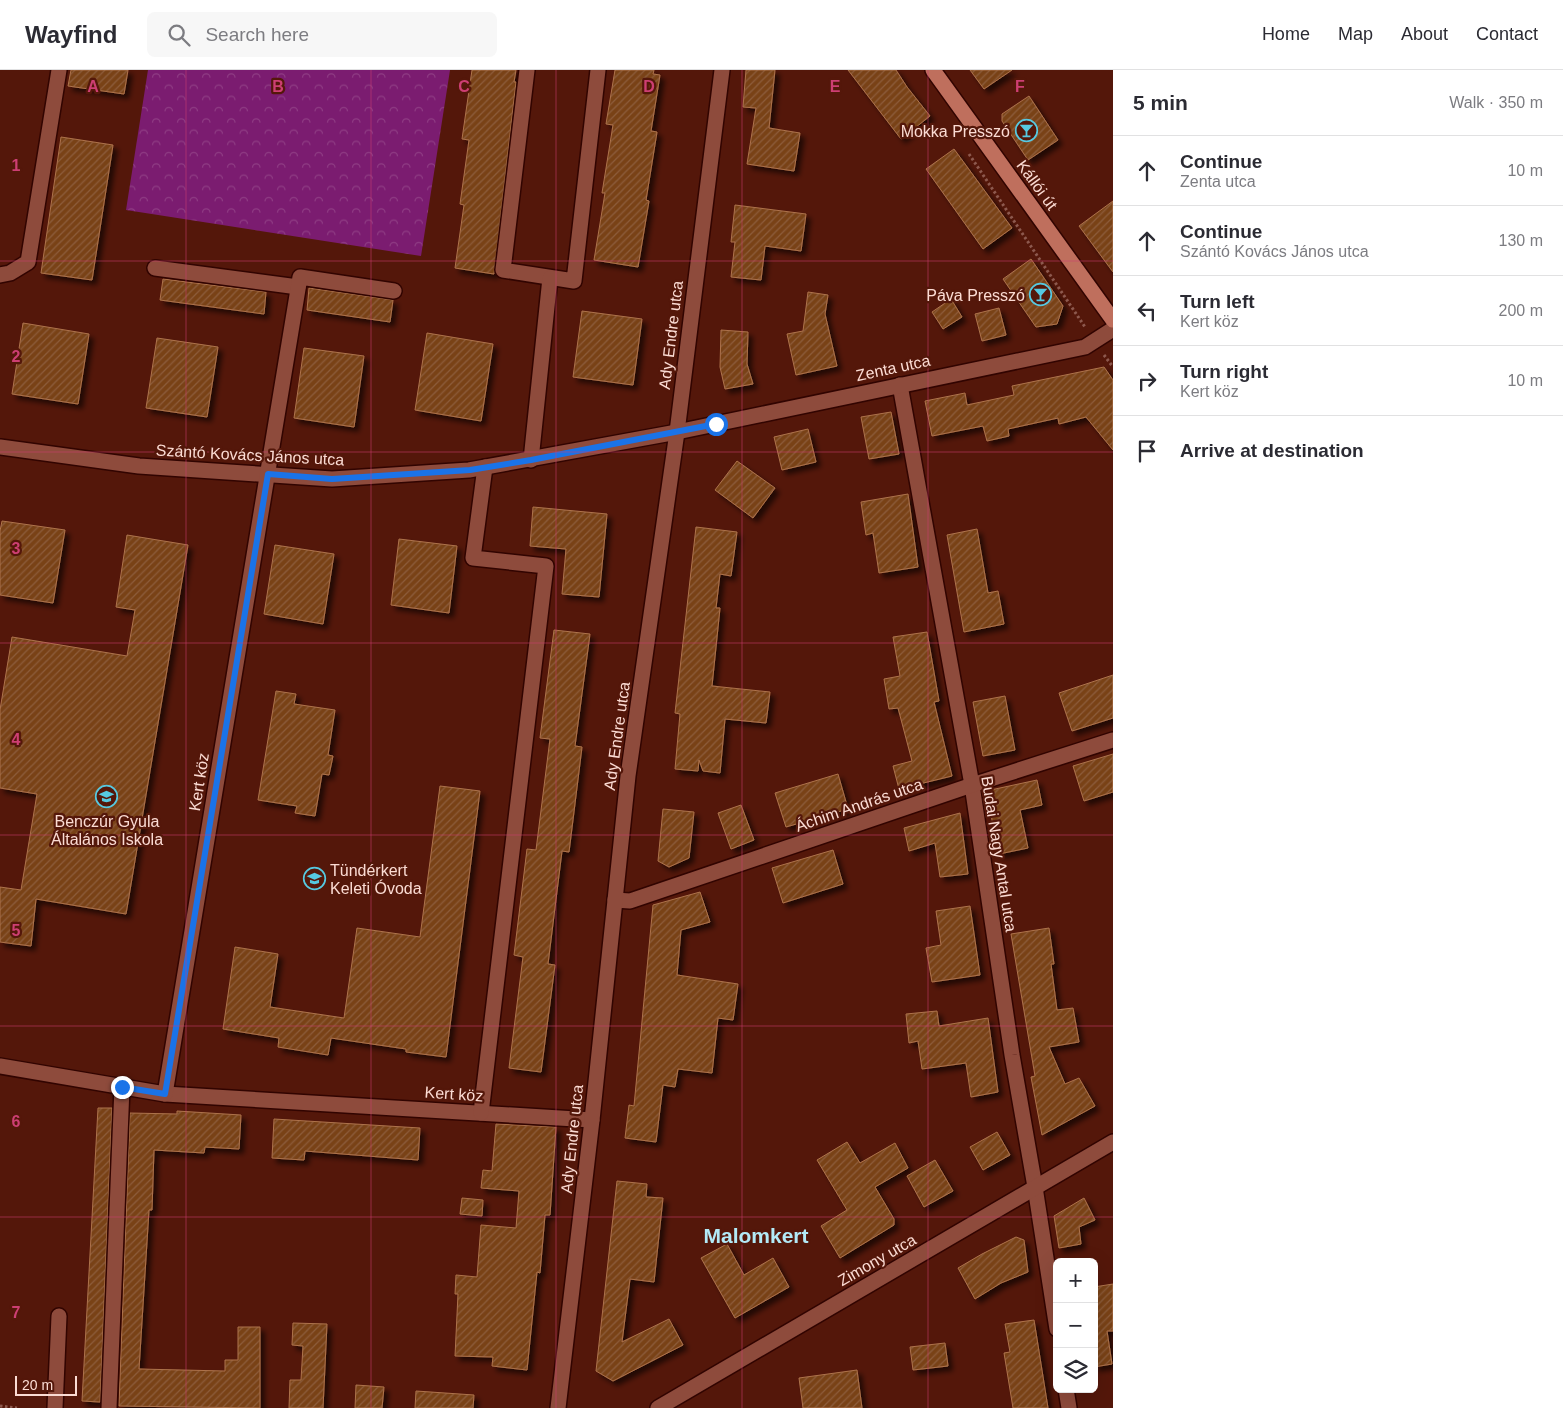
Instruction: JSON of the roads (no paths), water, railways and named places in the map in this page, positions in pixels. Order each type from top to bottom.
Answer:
[{"type":"main road","name":"Kállói út","points":[[933,70],[1113,320]]},
{"type":"street","points":[[0,275],[10,273],[28,262],[59,70]]},
{"type":"street","points":[[527,70],[503,270],[574,280],[598,70]]},
{"type":"street","name":"Ady Endre utca","points":[[558,1408],[592,1120],[628,776],[677,432],[722,70]]},
{"type":"street","points":[[155,268],[298,287],[300,277],[394,291]]},
{"type":"street","points":[[531,460],[550,278]]},
{"type":"street","name":"Kert köz","points":[[165,1094],[298,287]]},
{"type":"street","name":"Zenta utca","points":[[677,432],[1085,346],[1113,329]]},
{"type":"street","name":"Budai Nagy Antal utca","points":[[900,385],[972,785],[1012,1055],[1036,1187],[1053,1303]]},
{"type":"street","name":"Szántó Kovács János utca","points":[[0,447],[139,466],[332,479],[470,470],[677,432]]},
{"type":"street","points":[[481,1113],[546,566],[473,558],[485,467]]},
{"type":"street","name":"Áchim András utca","points":[[615,900],[630,901],[972,785],[1113,740]]},
{"type":"street","name":"Kert köz","points":[[0,1066],[165,1094],[592,1120]]},
{"type":"street","points":[[109,1408],[122,1087]]},
{"type":"street","name":"Zimony utca","points":[[658,1408],[1113,1142]]},
{"type":"street","points":[[55,1408],[59,1316]]},
{"type":"street","points":[[1067,1393],[1069,1408]]},
{"type":"place","name":"Mokka Presszó","points":[[1026,131]]},
{"type":"place","name":"Páva Presszó","points":[[1041,295]]},
{"type":"place","name":"Benczúr Gyula Általános Iskola","points":[[107,797]]},
{"type":"place","name":"Tündérkert Keleti Óvoda","points":[[314,879]]},
{"type":"district","name":"Malomkert","points":[[756,1235]]}]
